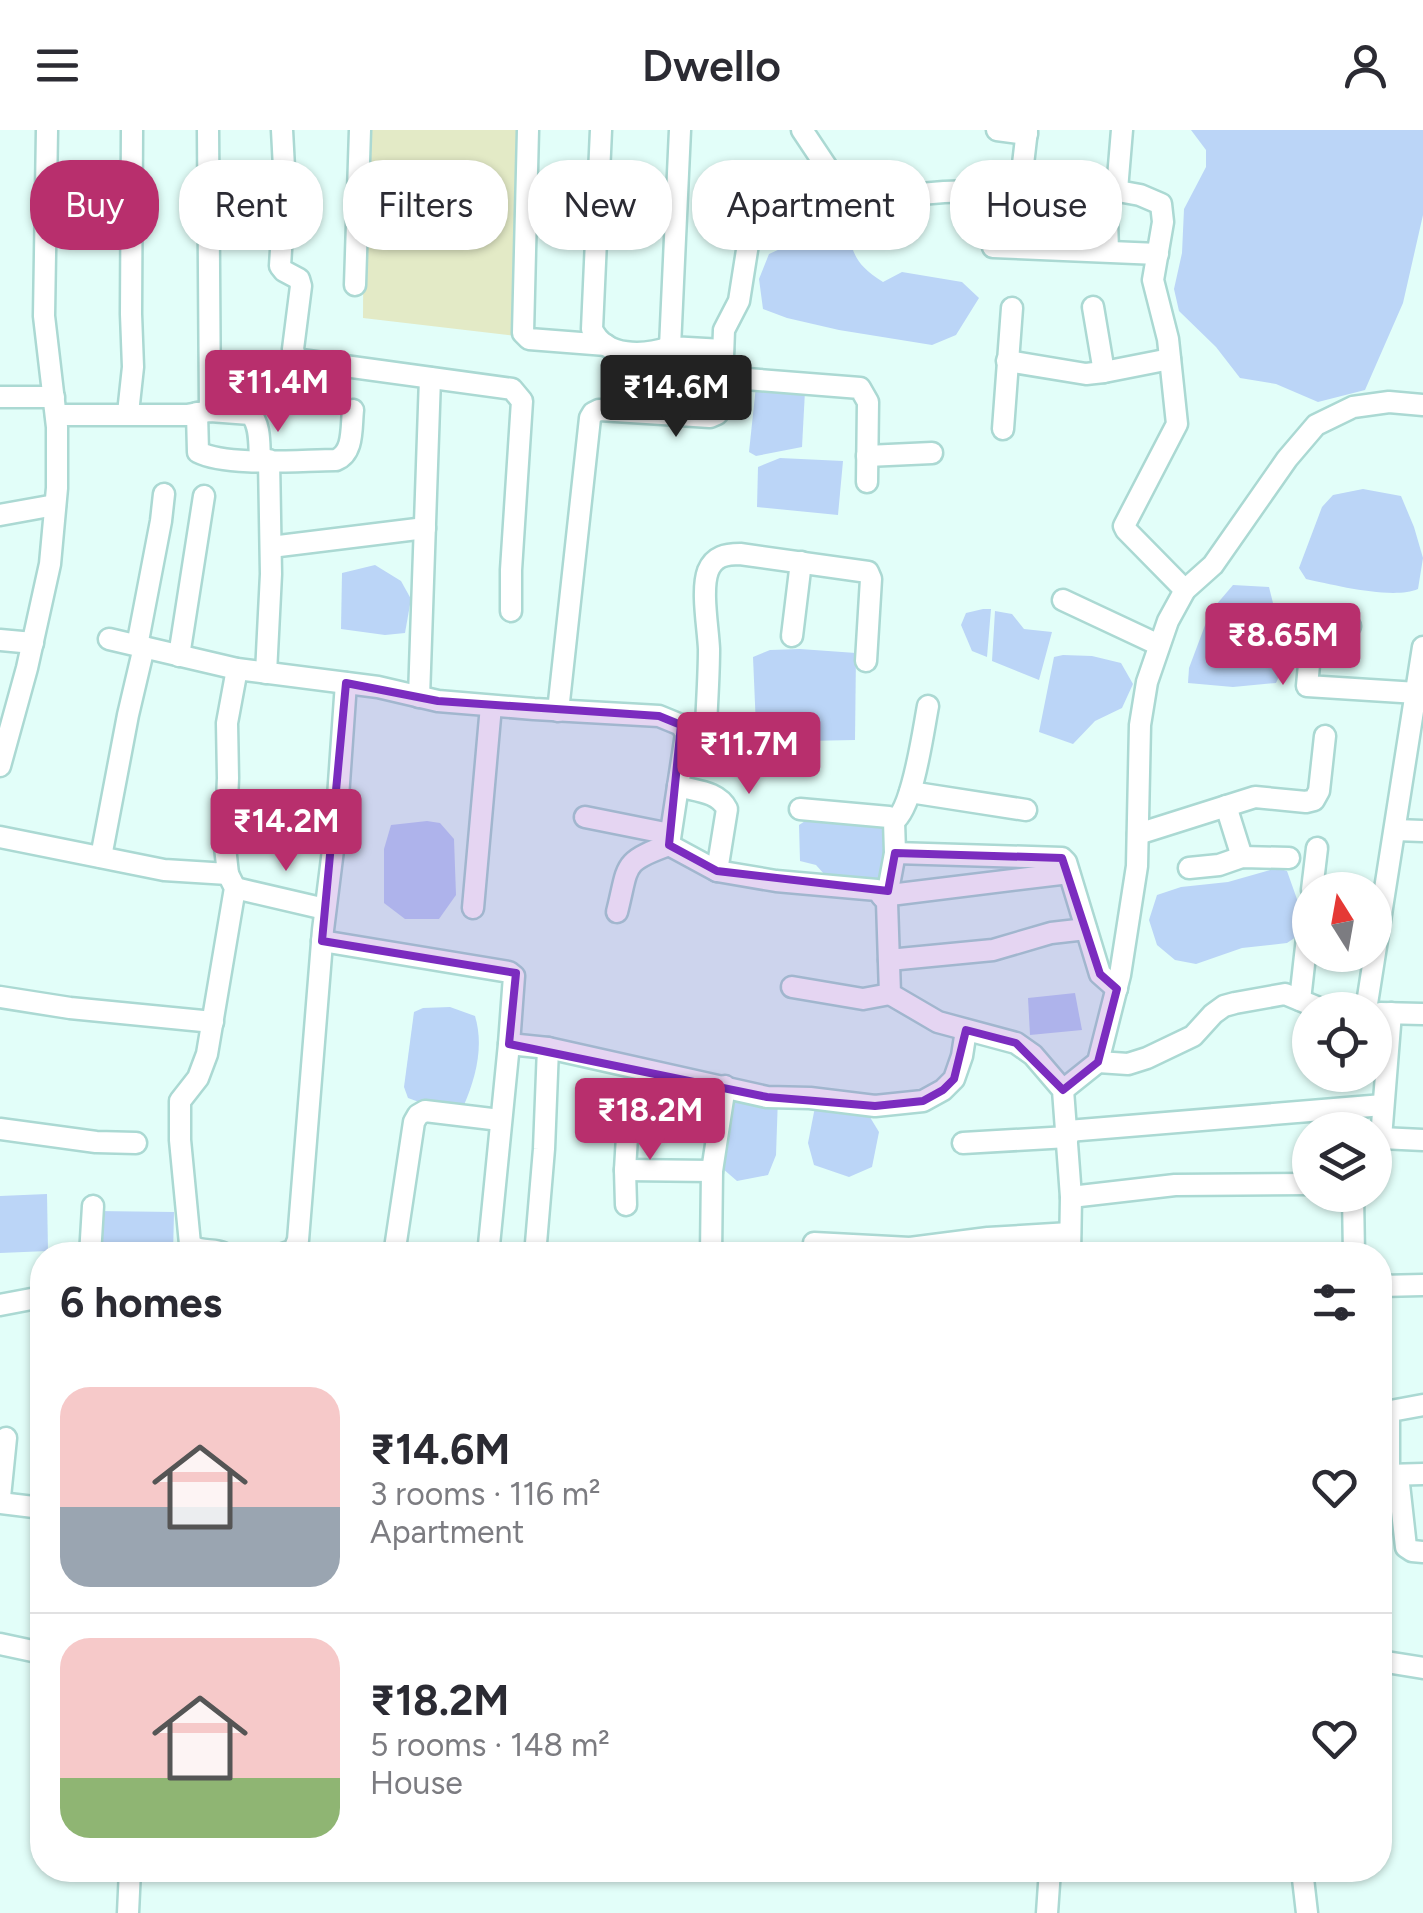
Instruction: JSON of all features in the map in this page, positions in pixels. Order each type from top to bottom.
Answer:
[{"type":"street","points":[[0,766],[5,728],[32,643],[50,564],[56,506],[55,406],[44,316],[47,130]]},
{"type":"street","points":[[128,413],[133,367],[132,130]]},
{"type":"street","points":[[208,130],[204,412],[198,452],[226,459],[342,459],[348,453],[352,410]]},
{"type":"street","points":[[282,130],[280,266],[299,278],[301,286],[295,356],[512,389],[522,400],[510,611]]},
{"type":"street","points":[[356,284],[360,130]]},
{"type":"street","points":[[528,130],[523,333],[529,339],[606,346],[643,354],[670,347],[723,350]]},
{"type":"street","points":[[601,130],[592,329],[606,346]]},
{"type":"street","points":[[670,347],[680,130]]},
{"type":"street","points":[[802,130],[822,160]]},
{"type":"street","points":[[998,130],[1027,132],[1024,160]]},
{"type":"street","points":[[1116,160],[1122,130]]},
{"type":"street","points":[[1122,191],[1161,204],[1163,222],[1153,280],[1170,359],[1177,424],[1124,526],[1185,590]]},
{"type":"street","points":[[558,710],[590,418],[599,410],[717,414],[721,409],[724,330],[739,301],[747,250]]},
{"type":"street","points":[[1080,250],[1158,254]]},
{"type":"street","points":[[1093,307],[1104,372]]},
{"type":"street","points":[[1003,429],[1012,308]]},
{"type":"street","points":[[1007,361],[1063,372],[1104,372],[1170,359]]},
{"type":"street","points":[[722,377],[860,388],[868,402],[867,482]]},
{"type":"street","points":[[419,697],[430,378]]},
{"type":"street","points":[[0,397],[128,413],[204,412],[254,417],[265,460],[271,547],[266,673]]},
{"type":"street","points":[[1063,1090],[1098,1062],[1117,989],[1133,896],[1140,725],[1147,682],[1168,621],[1185,590],[1213,565],[1287,458],[1316,426],[1353,406],[1388,402],[1423,405]]},
{"type":"street","points":[[867,456],[932,452]]},
{"type":"street","points":[[101,857],[141,647],[164,494]]},
{"type":"street","points":[[179,656],[204,496]]},
{"type":"street","points":[[0,515],[56,506]]},
{"type":"street","points":[[271,547],[425,528]]},
{"type":"street","points":[[706,727],[706,580],[709,567],[726,554],[868,572],[872,579],[866,661]]},
{"type":"street","points":[[792,636],[802,562]]},
{"type":"street","points":[[1063,600],[1159,645]]},
{"type":"street","points":[[1350,626],[1313,622],[1308,686],[1419,688]]},
{"type":"street","points":[[109,639],[237,669],[346,683],[438,702],[659,716],[682,725],[805,748]]},
{"type":"street","points":[[0,640],[32,643]]},
{"type":"street","points":[[1369,992],[1395,830],[1417,736],[1423,647]]},
{"type":"street","points":[[190,1242],[180,1101],[204,1068],[232,881],[226,847],[227,723],[237,669]]},
{"type":"street","points":[[297,1242],[346,683]]},
{"type":"street","points":[[473,908],[491,706]]},
{"type":"street","points":[[894,822],[904,813],[928,706]]},
{"type":"street","points":[[669,840],[686,734],[682,725]]},
{"type":"street","points":[[1138,834],[1256,797],[1314,800],[1319,792],[1324,736]]},
{"type":"street","points":[[678,786],[713,795],[727,809],[717,871]]},
{"type":"street","points":[[910,792],[1026,810]]},
{"type":"street","points":[[1226,806],[1242,858]]},
{"type":"street","points":[[800,808],[889,818],[894,822],[895,853],[885,896]]},
{"type":"street","points":[[585,817],[669,840],[717,871],[776,882],[877,890],[888,902],[890,994]]},
{"type":"street","points":[[1395,830],[1423,831]]},
{"type":"street","points":[[0,837],[232,881],[325,909]]},
{"type":"street","points":[[617,912],[628,867],[669,840]]},
{"type":"street","points":[[1314,872],[1317,848]]},
{"type":"street","points":[[895,853],[1057,857],[1066,862],[1100,974],[1117,989]]},
{"type":"street","points":[[1190,868],[1242,858],[1289,858]]},
{"type":"street","points":[[885,896],[1069,873]]},
{"type":"street","points":[[889,960],[993,950],[1051,933],[1086,929]]},
{"type":"street","points":[[322,940],[509,972],[514,976],[489,1242]]},
{"type":"street","points":[[792,987],[864,999],[890,994],[938,1022],[1016,1043],[1033,1055],[1063,1090],[1071,1197],[1070,1242]]},
{"type":"street","points":[[1098,1062],[1128,1064],[1178,1044],[1193,1036],[1224,1006],[1286,994],[1292,997]]},
{"type":"street","points":[[0,998],[213,1022]]},
{"type":"street","points":[[1392,1013],[1423,1014]]},
{"type":"street","points":[[510,1044],[548,1048],[767,1097],[875,1106],[923,1102],[942,1090],[954,1079],[966,1030]]},
{"type":"street","points":[[536,1242],[548,1048]]},
{"type":"street","points":[[712,1242],[712,1170],[725,1086]]},
{"type":"street","points":[[1382,1112],[1383,1092]]},
{"type":"street","points":[[962,1142],[1383,1105]]},
{"type":"street","points":[[396,1242],[418,1115],[425,1111],[500,1120]]},
{"type":"street","points":[[626,1205],[628,1119]]},
{"type":"street","points":[[0,1129],[96,1142],[136,1143]]},
{"type":"street","points":[[1392,1142],[1423,1140]]},
{"type":"street","points":[[625,1170],[712,1170]]},
{"type":"street","points":[[1071,1197],[1175,1185],[1292,1184]]},
{"type":"street","points":[[91,1242],[93,1206]]},
{"type":"street","points":[[1354,1212],[1354,1242]]},
{"type":"street","points":[[957,1242],[1070,1233]]},
{"type":"street","points":[[1392,1285],[1423,1284]]},
{"type":"street","points":[[0,1305],[30,1299]]},
{"type":"street","points":[[1392,1411],[1423,1405]]},
{"type":"street","points":[[6,1438],[0,1500],[30,1506]]},
{"type":"street","points":[[1392,1475],[1423,1474]]},
{"type":"street","points":[[1392,1488],[1406,1547],[1423,1552]]},
{"type":"street","points":[[0,1644],[30,1650]]},
{"type":"street","points":[[1392,1663],[1423,1668]]},
{"type":"street","points":[[128,1913],[129,1882]]},
{"type":"street","points":[[1047,1913],[1049,1882]]},
{"type":"street","points":[[1303,1882],[1307,1913]]},
{"type":"highlighted area","points":[[346,683],[438,701],[659,716],[681,725],[669,845],[717,871],[888,891],[895,853],[1062,858],[1100,974],[1117,989],[1098,1062],[1063,1090],[1016,1043],[966,1030],[954,1079],[943,1090],[923,1101],[875,1106],[767,1097],[509,1044],[516,973],[322,941]]},
{"type":"green space","points":[[364,130],[521,130],[516,336],[363,318],[363,250],[508,250],[508,160],[364,160]]},
{"type":"water","points":[[1191,130],[1423,130],[1423,215],[1403,303],[1365,390],[1318,402],[1276,384],[1240,378],[1216,347],[1179,311],[1174,289],[1182,253],[1184,209],[1206,167],[1206,150]]},
{"type":"water","points":[[778,250],[853,250],[863,267],[883,282],[902,272],[962,282],[979,298],[956,335],[932,345],[839,330],[763,309],[759,279],[769,254]]},
{"type":"water","points":[[756,386],[805,391],[802,447],[756,456],[749,452]]},
{"type":"water","points":[[780,458],[843,461],[838,515],[757,507],[758,467]]},
{"type":"water","points":[[1363,489],[1401,496],[1423,558],[1418,589],[1394,593],[1347,588],[1306,579],[1299,568],[1322,507],[1333,495]]},
{"type":"water","points":[[375,565],[401,581],[411,599],[405,633],[385,635],[341,629],[342,573]]},
{"type":"water","points":[[1233,585],[1269,587],[1279,627],[1283,668],[1276,683],[1233,687],[1188,683],[1189,668],[1210,612]]},
{"type":"water","points":[[991,609],[987,657],[972,651],[961,625],[966,613]]},
{"type":"water","points":[[995,611],[1012,614],[1024,629],[1052,632],[1039,680],[992,661]]},
{"type":"water","points":[[770,650],[856,653],[855,740],[805,741],[756,727],[753,657]]},
{"type":"water","points":[[1054,657],[1121,663],[1133,684],[1122,708],[1095,721],[1073,744],[1039,732]]},
{"type":"water","points":[[813,816],[883,826],[889,855],[886,881],[825,875],[816,865],[800,861],[799,825]]},
{"type":"water","points":[[440,823],[454,839],[456,895],[439,919],[405,919],[384,903],[384,849],[391,825]]},
{"type":"water","points":[[1277,868],[1287,871],[1292,885],[1292,940],[1242,948],[1196,964],[1175,960],[1157,945],[1149,920],[1157,895],[1181,887],[1228,882]]},
{"type":"water","points":[[1075,993],[1082,1030],[1030,1035],[1028,998]]},
{"type":"water","points":[[450,1007],[475,1016],[478,1027],[477,1061],[464,1105],[408,1098],[404,1087],[414,1012]]},
{"type":"water","points":[[734,1090],[778,1097],[776,1155],[768,1175],[737,1181],[722,1168]]},
{"type":"water","points":[[815,1107],[865,1109],[879,1132],[872,1167],[849,1177],[814,1165],[808,1143]]},
{"type":"water","points":[[47,1194],[48,1242],[30,1242],[30,1252],[0,1253],[0,1196]]},
{"type":"water","points":[[97,1211],[174,1212],[173,1242],[96,1242]]}]
